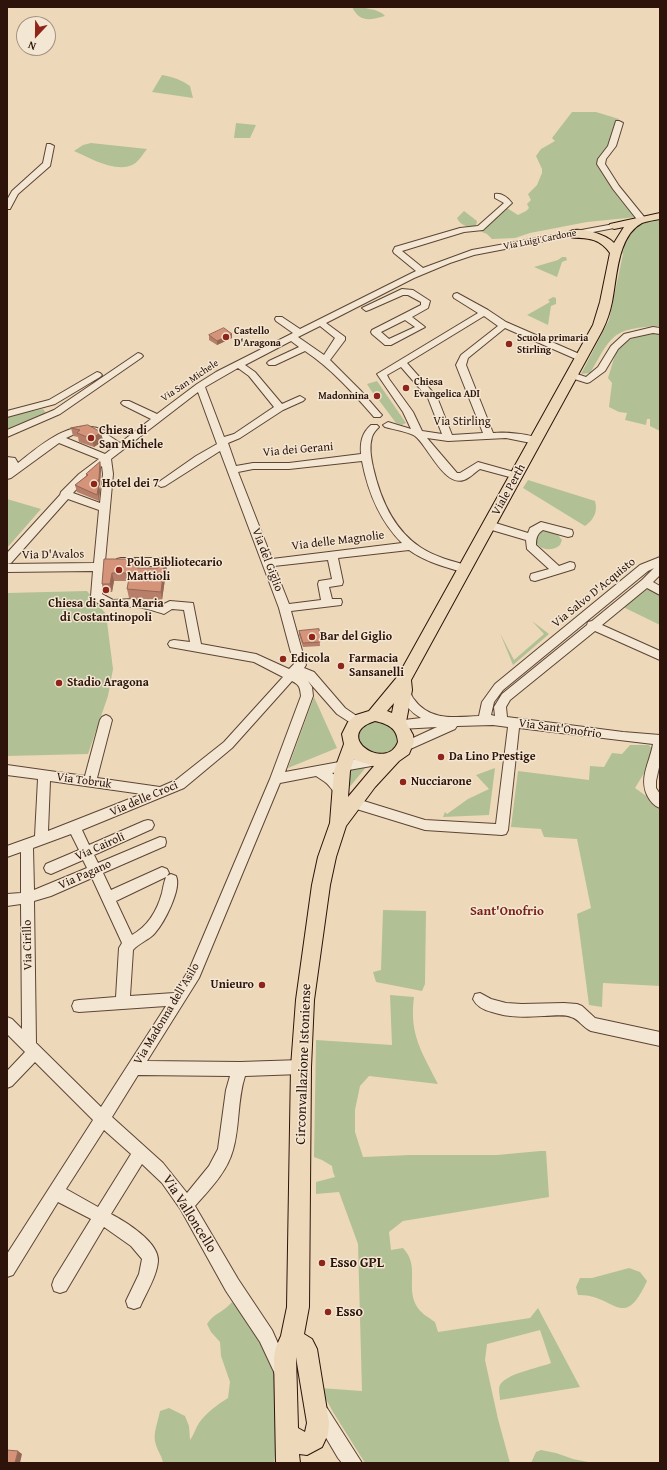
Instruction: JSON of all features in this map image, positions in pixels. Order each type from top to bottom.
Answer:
[{"type":"main road","name":"Via Luigi Cardone","points":[[614,226],[660,216]]},
{"type":"main road","points":[[571,234],[595,235],[610,244],[618,245],[630,226],[640,220]]},
{"type":"main road","name":"Viale Perth","points":[[375,715],[403,685],[581,358],[603,314],[618,245],[612,235],[614,226]]},
{"type":"main road","name":"Viale Perth","points":[[399,723],[403,685]]},
{"type":"main road","points":[[375,715],[383,716],[399,723],[406,735],[392,754],[361,756],[351,745],[350,733],[357,722],[368,716],[375,715]]},
{"type":"main road","name":"Circonvallazione Istoniense","points":[[288,1463],[299,1445],[314,1439],[317,1433],[318,1423],[315,1402],[298,1346],[301,1067],[309,958],[327,857],[338,823],[343,766],[351,745]]},
{"type":"main road","name":"Circonvallazione Istoniense","points":[[338,823],[392,754]]},
{"type":"main road","name":"Circonvallazione Istoniense","points":[[298,1346],[287,1347],[285,1356],[286,1380],[299,1445]]},
{"type":"street","points":[[619,123],[612,146],[602,159],[602,164],[616,187],[640,220]]},
{"type":"street","points":[[7,207],[15,193],[48,164],[50,146]]},
{"type":"street","points":[[422,272],[397,251],[398,249],[463,230],[480,228],[508,203],[505,199],[498,196]]},
{"type":"street","name":"Via Luigi Cardone","points":[[422,272],[447,261],[472,253],[614,226]]},
{"type":"street","name":"Via San Michele","points":[[7,560],[82,476],[200,386],[238,364],[422,272]]},
{"type":"street","points":[[350,308],[356,311],[361,310],[402,292],[410,292],[426,301],[425,306],[406,316]]},
{"type":"street","points":[[457,296],[503,324],[581,358]]},
{"type":"street","points":[[485,312],[382,374],[408,412],[418,434],[436,457],[456,477],[464,476],[478,465],[517,476]]},
{"type":"street","points":[[278,319],[306,347],[325,360],[358,392],[377,415]]},
{"type":"street","points":[[320,323],[340,337],[340,340],[325,360]]},
{"type":"street","points":[[489,436],[461,365],[464,357],[502,327],[503,324]]},
{"type":"street","points":[[571,376],[587,380],[602,369],[614,348],[627,336],[653,330],[660,331]]},
{"type":"street","points":[[272,363],[306,347]]},
{"type":"street","points":[[7,414],[52,402],[112,366],[138,356],[57,412],[7,434]]},
{"type":"street","points":[[402,362],[432,396],[448,438]]},
{"type":"street","points":[[238,364],[252,374],[280,408]]},
{"type":"street","name":"Via del Giglio","points":[[200,386],[285,608],[300,665],[294,677]]},
{"type":"street","points":[[161,484],[280,408],[300,399]]},
{"type":"street","points":[[126,403],[157,418]]},
{"type":"street","points":[[383,415],[388,417],[390,421],[388,425],[382,427],[374,426],[369,421],[371,417],[383,415]]},
{"type":"street","name":"Via Stirling","points":[[388,425],[418,434],[448,438],[506,435],[536,441]]},
{"type":"street","points":[[374,426],[367,436],[367,456],[380,505],[388,519],[410,546],[430,558],[465,569]]},
{"type":"street","points":[[7,476],[59,439],[76,430],[90,429],[103,433],[103,437],[120,447]]},
{"type":"street","points":[[59,439],[106,458],[108,474],[96,596],[110,604],[134,603],[164,610],[170,605],[189,606],[196,647]]},
{"type":"street","name":"Via dei Gerani","points":[[232,470],[253,466],[289,466],[367,456]]},
{"type":"street","points":[[7,460],[13,461],[7,468]]},
{"type":"street","points":[[65,494],[104,508]]},
{"type":"street","points":[[489,525],[531,538]]},
{"type":"street","points":[[557,570],[531,546],[531,538],[534,531],[541,526],[568,533]]},
{"type":"street","name":"Via delle Magnolie","points":[[268,563],[410,546]]},
{"type":"street","points":[[285,608],[332,603],[323,584],[338,582],[332,555]]},
{"type":"street","points":[[145,562],[143,572],[155,572]]},
{"type":"street","name":"Via D'Avalos","points":[[7,568],[160,562]]},
{"type":"street","points":[[535,577],[570,566]]},
{"type":"street","name":"Via Salvo D'Acquisto","points":[[354,803],[425,825],[502,830],[508,722],[500,707],[506,697],[655,574],[656,567],[644,568],[493,693],[485,707],[485,720]]},
{"type":"street","points":[[646,582],[660,591]]},
{"type":"street","points":[[592,626],[660,656]]},
{"type":"street","points":[[556,641],[566,647]]},
{"type":"street","points":[[174,644],[256,658],[302,681],[306,687],[307,696],[276,779]]},
{"type":"street","points":[[294,677],[302,672],[310,675],[316,684],[337,706],[357,722]]},
{"type":"street","name":"Via delle Croci","points":[[7,852],[27,846],[180,784],[228,745],[294,677]]},
{"type":"street","name":"Via Sant'Onofrio","points":[[403,685],[406,699],[411,705],[423,715],[444,723]]},
{"type":"street","points":[[307,696],[314,695],[321,697],[337,706]]},
{"type":"street","points":[[90,782],[106,720]]},
{"type":"street","name":"Via Sant'Onofrio","points":[[399,723],[459,723],[485,720],[623,737],[660,740]]},
{"type":"street","name":"Via Sant'Onofrio","points":[[343,766],[392,754],[438,731],[459,723]]},
{"type":"street","points":[[660,740],[657,758],[648,782],[650,791],[660,803]]},
{"type":"street","points":[[276,779],[343,766]]},
{"type":"street","name":"Via Tobruk","points":[[7,770],[162,792]]},
{"type":"street","points":[[317,771],[331,779],[340,790]]},
{"type":"street","points":[[41,840],[44,776]]},
{"type":"street","name":"Via Madonna dell'Asilo","points":[[7,1269],[11,1255],[56,1192],[194,974],[276,779]]},
{"type":"street","name":"Via Cairoli","points":[[51,868],[148,825]]},
{"type":"street","points":[[74,827],[129,944]]},
{"type":"street","name":"Via Pagano","points":[[7,900],[27,898],[46,892],[160,842]]},
{"type":"street","name":"Via Cirillo","points":[[27,846],[27,898],[33,1048]]},
{"type":"street","points":[[108,898],[166,877],[170,891],[152,926],[147,932],[129,944],[125,952],[122,1003]]},
{"type":"street","points":[[79,1006],[179,999]]},
{"type":"street","points":[[480,1000],[487,1004],[506,1010],[522,1011],[564,1008],[577,1011],[591,1024],[660,1039]]},
{"type":"street","name":"Via Valloncello","points":[[7,1024],[33,1048],[102,1118],[158,1168],[167,1178],[186,1205],[232,1285],[266,1336],[286,1380]]},
{"type":"street","points":[[8,1077],[33,1048]]},
{"type":"street","points":[[135,1068],[240,1069],[301,1067]]},
{"type":"street","points":[[186,1205],[210,1178],[224,1157],[233,1090],[240,1069]]},
{"type":"street","points":[[60,1286],[140,1152]]},
{"type":"street","points":[[56,1192],[100,1217],[136,1240],[144,1247],[150,1257],[149,1265],[134,1301]]},
{"type":"street","points":[[315,1402],[349,1458]]},
{"type":"street","points":[[299,1445],[318,1440],[326,1441],[334,1444],[349,1458]]},
{"type":"green space","points":[[352,7],[375,10],[385,16],[375,19],[362,18],[358,16]]},
{"type":"green space","points":[[162,75],[177,79],[190,86],[193,98],[152,92]]},
{"type":"green space","points":[[572,112],[596,112],[619,119],[610,146],[600,162],[637,217],[587,222],[530,233],[515,238],[492,239],[487,234],[477,230],[509,204],[511,204],[507,208],[518,215],[529,208],[527,204],[531,200],[528,194],[537,185],[542,173],[542,169],[536,156],[541,149],[555,141],[552,138]]},
{"type":"green space","points":[[236,123],[256,125],[250,138],[234,138]]},
{"type":"green space","points":[[91,143],[147,149],[134,164],[127,167],[120,167],[104,164],[74,151],[83,145]]},
{"type":"green space","points":[[464,211],[477,221],[476,226],[483,225],[472,227],[461,224],[457,218]]},
{"type":"green space","points":[[660,218],[660,326],[635,328],[617,335],[606,347],[590,373],[581,374],[609,320],[623,254],[618,246],[630,226]]},
{"type":"green space","points":[[562,257],[566,257],[567,260],[562,262],[557,277],[534,267],[558,260]]},
{"type":"green space","points":[[553,297],[556,298],[556,304],[551,306],[548,325],[527,315],[550,302],[548,300]]},
{"type":"green space","points":[[645,334],[660,334],[660,431],[650,426],[650,419],[647,419],[646,425],[625,420],[627,413],[619,412],[609,407],[612,383],[608,378],[615,355],[618,349],[627,341]]},
{"type":"green space","points":[[377,381],[406,423],[402,425],[396,423],[378,399],[378,396],[374,395],[367,384]]},
{"type":"green space","points":[[43,409],[46,413],[7,429],[7,416]]},
{"type":"green space","points":[[528,480],[595,501],[596,512],[593,518],[585,526],[523,488]]},
{"type":"green space","points":[[7,499],[41,509],[7,548]]},
{"type":"green space","points":[[544,531],[558,535],[562,540],[560,545],[554,549],[547,549],[537,545],[535,542],[537,534]]},
{"type":"green space","points":[[645,590],[650,590],[660,595],[660,625],[621,606]]},
{"type":"green space","name":"Stadio Aragona","points":[[87,591],[106,614],[113,669],[108,696],[88,754],[7,756],[7,593]]},
{"type":"green space","points":[[532,621],[549,634],[513,665],[500,633],[514,660],[544,634]]},
{"type":"green space","points":[[314,697],[337,748],[288,768]]},
{"type":"green space","points":[[376,720],[390,723],[400,738],[397,745],[385,754],[362,750],[356,734],[358,728]]},
{"type":"green space","points":[[630,745],[649,745],[653,750],[649,765],[635,788],[660,806],[660,986],[603,983],[602,1007],[589,1005],[577,914],[591,908],[577,839],[544,837],[541,829],[511,827],[518,771],[589,780],[590,766],[604,767],[612,753],[622,754]]},
{"type":"green space","points":[[367,766],[348,789],[351,767]]},
{"type":"green space","points":[[495,768],[489,815],[443,817],[445,812],[447,814],[468,799],[489,789],[476,775]]},
{"type":"green space","points":[[383,910],[426,911],[425,984],[422,991],[376,982],[373,972],[381,970]]},
{"type":"green space","points":[[390,995],[414,997],[413,1022],[415,1033],[422,1052],[438,1084],[369,1076],[360,1086],[355,1110],[355,1132],[363,1157],[410,1155],[497,1155],[546,1151],[549,1197],[403,1221],[389,1232],[391,1250],[403,1248],[411,1262],[412,1291],[416,1305],[422,1313],[435,1322],[438,1332],[530,1318],[538,1308],[580,1387],[500,1400],[499,1387],[509,1377],[551,1363],[540,1330],[487,1344],[485,1360],[498,1419],[510,1463],[365,1463],[333,1412],[320,1388],[362,1391],[358,1244],[339,1192],[316,1194],[316,1182],[335,1177],[332,1166],[314,1157],[316,1040],[392,1045]]},
{"type":"green space","points":[[629,1268],[640,1272],[647,1281],[639,1296],[631,1305],[624,1308],[617,1307],[591,1296],[578,1295],[576,1287],[580,1278],[592,1278]]},
{"type":"green space","points":[[232,1302],[249,1320],[272,1368],[277,1388],[276,1446],[274,1463],[163,1463],[155,1441],[160,1411],[169,1408],[185,1416],[189,1426],[190,1440],[199,1423],[205,1416],[228,1398],[230,1382],[221,1356],[220,1342],[211,1332],[207,1324],[213,1317]]},
{"type":"green space","points":[[541,1450],[593,1463],[531,1463],[536,1452]]},
{"type":"building","points":[[224,328],[232,334],[217,341],[209,335]]},
{"type":"building","points":[[88,425],[101,432],[92,439],[77,433],[80,430],[71,428]]},
{"type":"building","points":[[100,462],[99,479],[96,482],[99,483],[97,495],[75,485],[88,475],[86,474]]},
{"type":"building","points":[[165,557],[161,592],[127,589],[130,573],[112,573],[110,584],[102,584],[104,559],[136,559],[137,568],[158,568],[160,564],[159,560],[154,559]]},
{"type":"building","points":[[319,629],[320,642],[303,643],[299,631]]},
{"type":"building","points":[[7,1450],[18,1451],[15,1463],[7,1463]]},
{"type":"place","name":"Castello D'Aragona","points":[[226,337]]},
{"type":"place","name":"Scuola primaria Stirling","points":[[509,344]]},
{"type":"place","name":"Chiesa Evangelica ADI","points":[[406,388]]},
{"type":"place","name":"Madonnina","points":[[377,396]]},
{"type":"place","name":"Chiesa di San Michele","points":[[91,438]]},
{"type":"place","name":"Hotel dei 7","points":[[94,484]]},
{"type":"place","name":"Polo Bibliotecario Mattioli","points":[[119,570]]},
{"type":"place","name":"Chiesa di Santa Maria di Costantinopoli","points":[[106,590]]},
{"type":"place","name":"Bar del Giglio","points":[[312,637]]},
{"type":"place","name":"Edicola","points":[[283,659]]},
{"type":"place","name":"Farmacia Sansanelli","points":[[341,666]]},
{"type":"place","name":"Stadio Aragona","points":[[59,683]]},
{"type":"place","name":"Da Lino Prestige","points":[[441,757]]},
{"type":"place","name":"Nucciarone","points":[[403,782]]},
{"type":"place","name":"Unieuro","points":[[262,985]]},
{"type":"place","name":"Esso GPL","points":[[322,1263]]},
{"type":"place","name":"Esso","points":[[328,1312]]},
{"type":"district","name":"Sant'Onofrio","points":[[507,912]]}]
